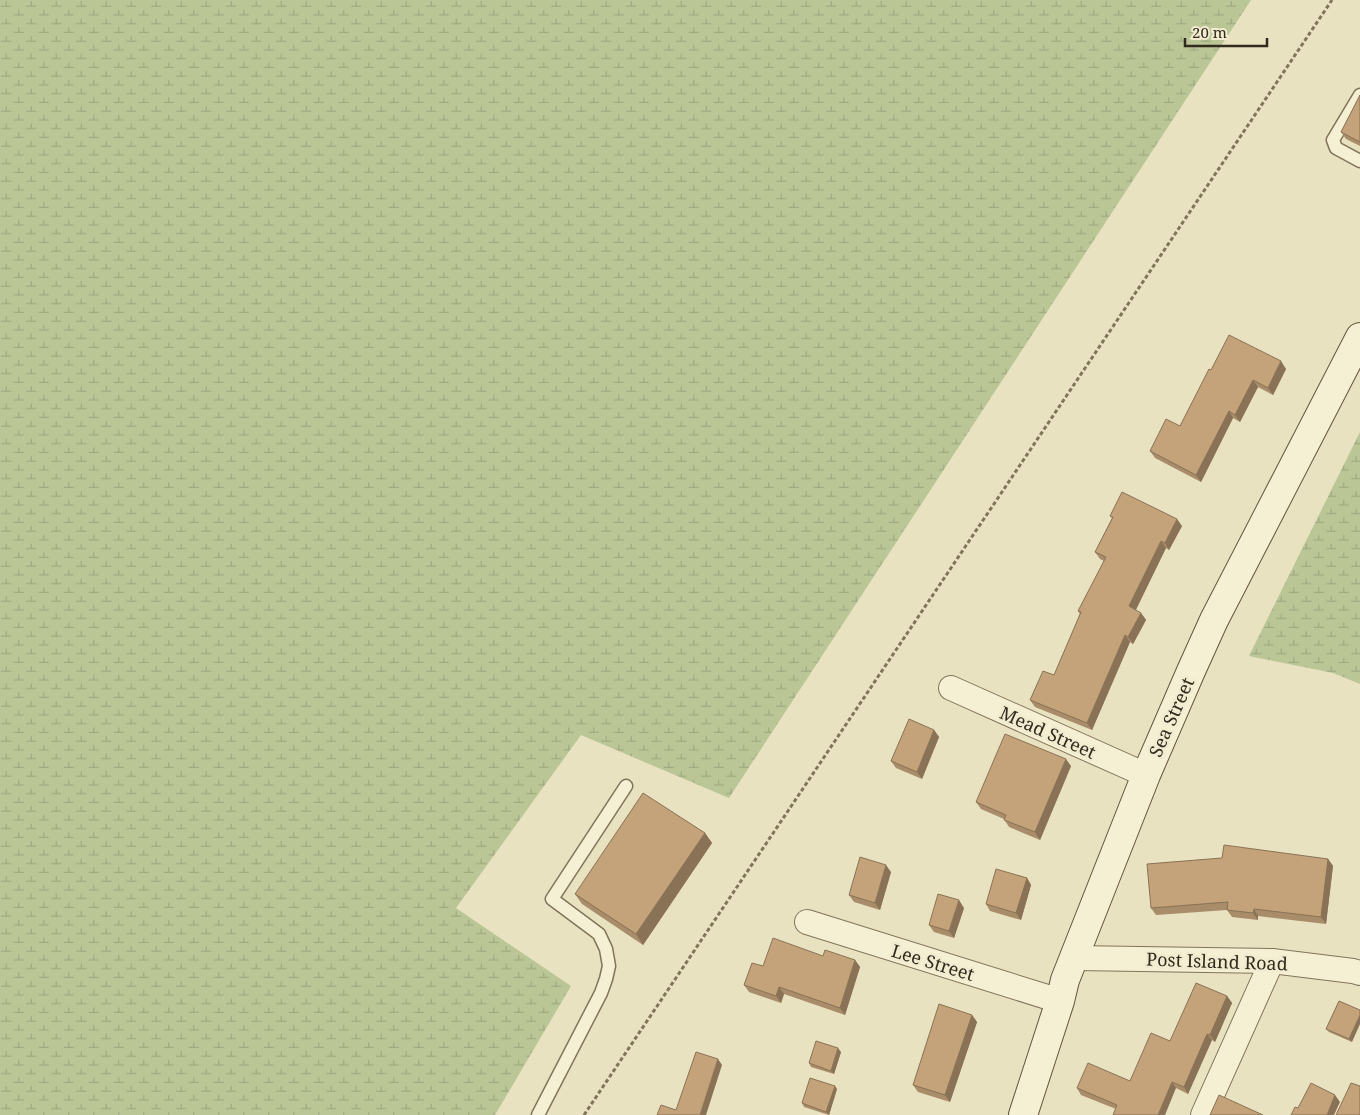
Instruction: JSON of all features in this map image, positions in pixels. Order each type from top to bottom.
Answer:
[{"type":"main road","name":"Sea Street","points":[[1023,1115],[1065,980],[1146,775],[1214,620],[1360,337]]},
{"type":"street","name":"Mead Street","points":[[951,688],[1146,775]]},
{"type":"street","name":"Lee Street","points":[[807,922],[1060,1001]]},
{"type":"street","name":"Post Island Road","points":[[1074,958],[1272,961],[1360,973]]},
{"type":"street","points":[[1202,1115],[1272,961]]},
{"type":"lane","points":[[1360,95],[1333,140],[1336,148],[1360,161]]},
{"type":"lane","points":[[538,1115],[601,993],[609,966],[606,948],[599,934],[552,899],[626,786]]},
{"type":"path","points":[[584,1115],[1332,0]]},
{"type":"green space","points":[[0,0],[1251,0],[729,798],[581,735],[456,908],[571,986],[495,1115],[0,1115]]},
{"type":"green space","points":[[1360,432],[1360,684],[1333,673],[1249,656]]},
{"type":"building","points":[[1360,95],[1360,142],[1341,132]]},
{"type":"building","points":[[1229,335],[1281,361],[1268,388],[1253,380],[1235,415],[1229,411],[1196,475],[1150,451],[1166,419],[1180,426]]},
{"type":"building","points":[[1122,492],[1177,519],[1165,543],[1161,541],[1129,606],[1141,613],[1128,637],[1125,635],[1087,723],[1030,700],[1043,671],[1054,675],[1081,612],[1078,611],[1106,557],[1095,552],[1113,517],[1110,516]]},
{"type":"building","points":[[909,719],[934,730],[917,772],[891,761]]},
{"type":"building","points":[[1005,734],[1066,759],[1035,832],[1004,820],[1006,815],[976,802]]},
{"type":"building","points":[[643,793],[705,833],[636,934],[575,894]]},
{"type":"building","points":[[1224,845],[1328,859],[1321,917],[1254,909],[1253,913],[1227,910],[1228,902],[1151,908],[1147,864],[1222,858]]},
{"type":"building","points":[[860,857],[886,865],[875,903],[849,895]]},
{"type":"building","points":[[996,869],[1027,878],[1016,913],[986,904]]},
{"type":"building","points":[[938,894],[959,900],[949,931],[929,925]]},
{"type":"building","points":[[773,938],[823,956],[825,950],[855,960],[840,1008],[779,987],[776,996],[744,985],[752,963],[763,966]]},
{"type":"building","points":[[1196,983],[1227,996],[1210,1035],[1207,1034],[1184,1087],[1172,1082],[1158,1115],[1113,1115],[1117,1105],[1077,1088],[1088,1063],[1130,1081],[1151,1033],[1170,1041]]},
{"type":"building","points":[[1339,1001],[1360,1010],[1360,1015],[1349,1039],[1326,1029]]},
{"type":"building","points":[[939,1004],[972,1015],[945,1095],[913,1085]]},
{"type":"building","points":[[816,1041],[838,1048],[831,1071],[809,1063]]},
{"type":"building","points":[[696,1052],[718,1059],[700,1115],[657,1115],[661,1105],[676,1110]]},
{"type":"building","points":[[810,1078],[835,1086],[826,1112],[802,1103]]},
{"type":"building","points":[[1311,1083],[1335,1095],[1327,1115],[1291,1115],[1295,1107],[1298,1108]]},
{"type":"building","points":[[1351,1083],[1360,1086],[1360,1115],[1336,1115]]},
{"type":"building","points":[[1219,1095],[1263,1115],[1210,1115]]}]
